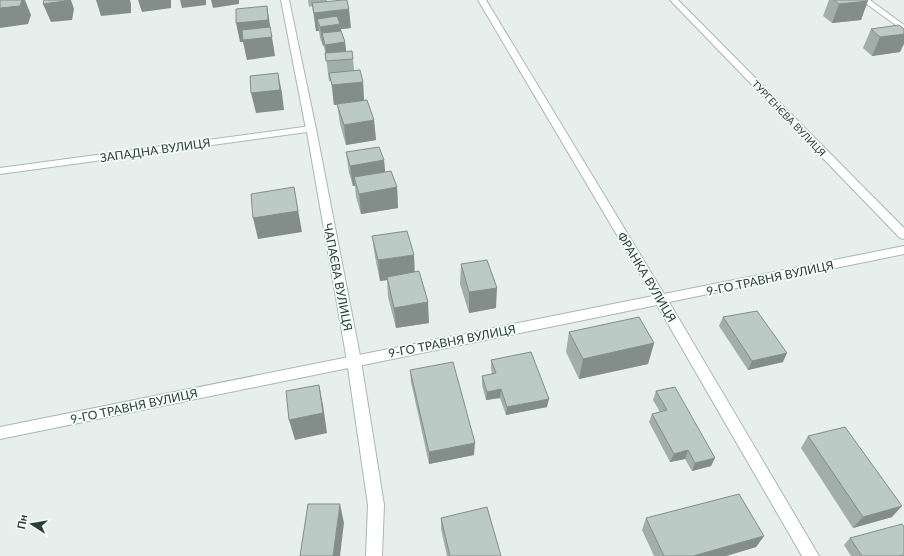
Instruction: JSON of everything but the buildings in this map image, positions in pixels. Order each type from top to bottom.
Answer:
[{"type":"street","name":"ЧАПАЄВА ВУЛИЦЯ","points":[[285,0],[354,361],[376,506],[374,556]]},
{"type":"street","name":"ФРАНКА ВУЛИЦЯ","points":[[482,0],[661,300],[811,556]]},
{"type":"street","name":"ТУРГЕНЄВА ВУЛИЦЯ","points":[[674,0],[904,235]]},
{"type":"street","points":[[865,0],[904,29]]},
{"type":"street","name":"ЗАПАДНА ВУЛИЦЯ","points":[[0,171],[310,129]]},
{"type":"street","name":"9-ГО ТРАВНЯ ВУЛИЦЯ","points":[[0,433],[904,250]]}]
